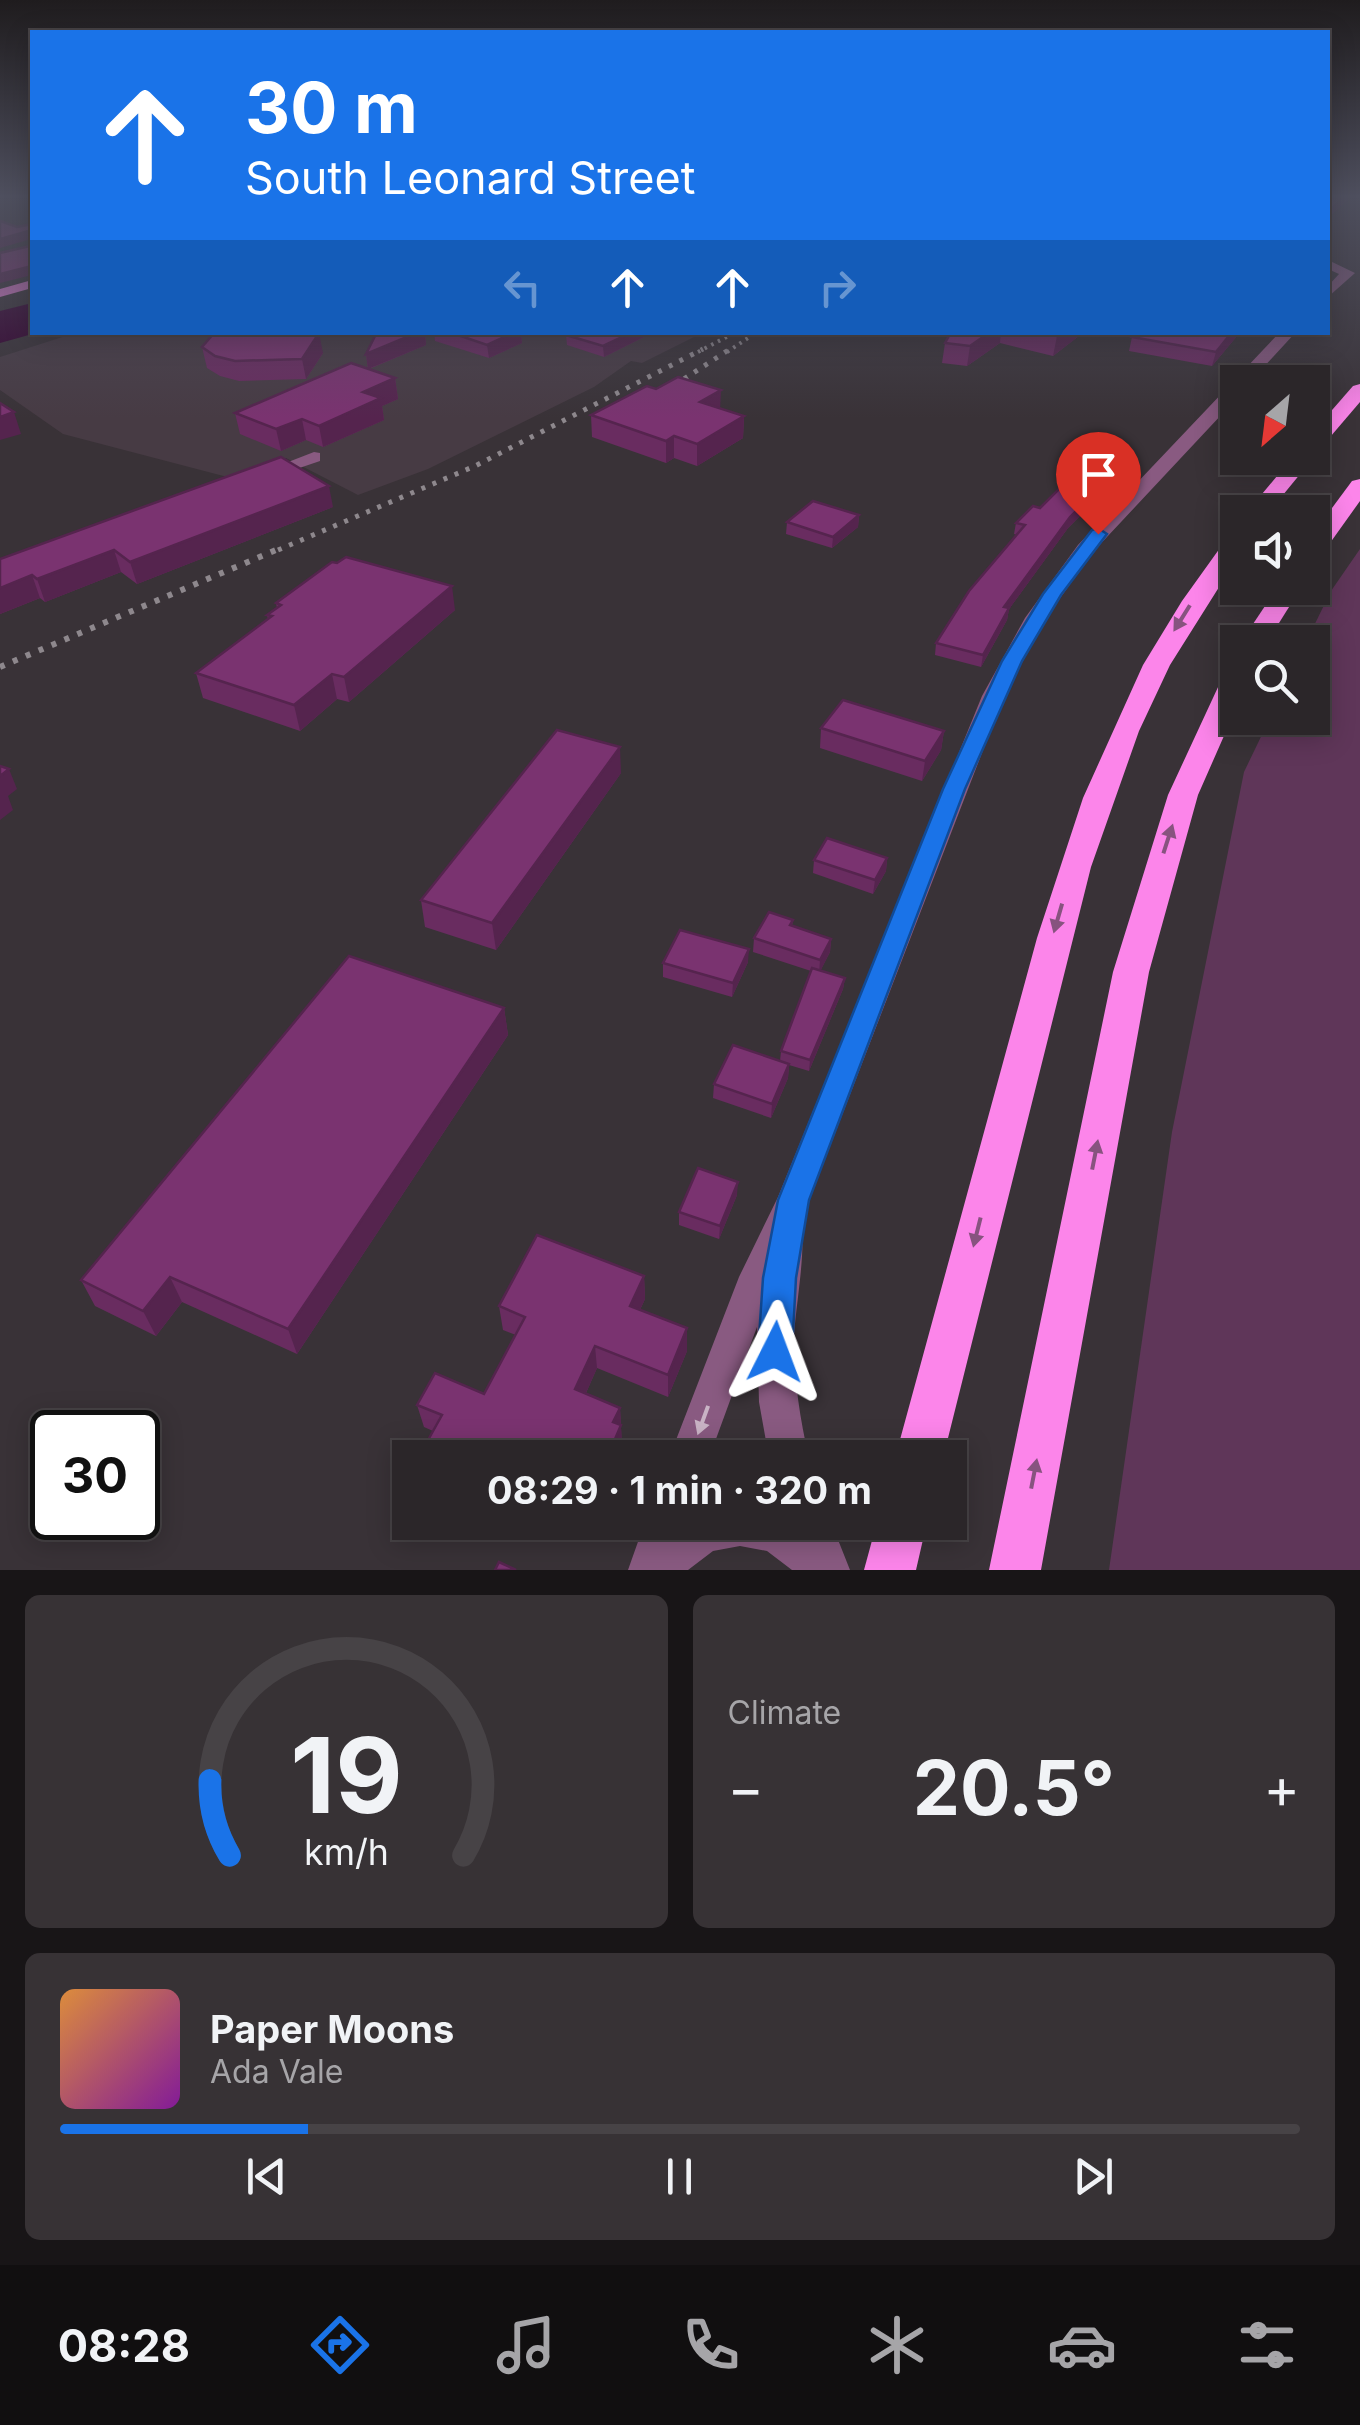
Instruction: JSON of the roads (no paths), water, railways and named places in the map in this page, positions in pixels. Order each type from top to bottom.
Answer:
[{"type":"highway","points":[[1330,425],[1360,390]]},
{"type":"highway","points":[[1272,495],[1289,475]]},
{"type":"highway","points":[[1330,527],[1360,486]]},
{"type":"highway","points":[[924,1440],[1048,952],[1085,827],[1146,681],[1188,607],[1220,563]]},
{"type":"highway","points":[[1016,1570],[1135,956],[1183,795],[1220,712]]},
{"type":"highway","points":[[890,1570],[898,1540]]},
{"type":"main road","points":[[0,292],[30,284]]},
{"type":"street","points":[[1330,291],[1351,271]]},
{"type":"street","points":[[1258,365],[1286,335]]},
{"type":"street","points":[[696,1440],[750,1295],[794,1200],[954,789],[1012,661],[1085,548],[1220,406]]},
{"type":"street","points":[[246,482],[314,457]]},
{"type":"street","points":[[787,1440],[777,1390],[775,1334],[794,1200]]},
{"type":"street","points":[[658,1570],[676,1548],[700,1532],[728,1523],[754,1525],[784,1537],[822,1570]]},
{"type":"street","points":[[649,1570],[660,1540]]},
{"type":"street","points":[[817,1540],[829,1570]]},
{"type":"railway","points":[[698,352],[730,335]]},
{"type":"railway","points":[[727,352],[752,335]]},
{"type":"railway","points":[[278,550],[475,466],[703,349]]},
{"type":"railway","points":[[664,392],[730,349]]},
{"type":"railway","points":[[0,667],[283,547]]}]
